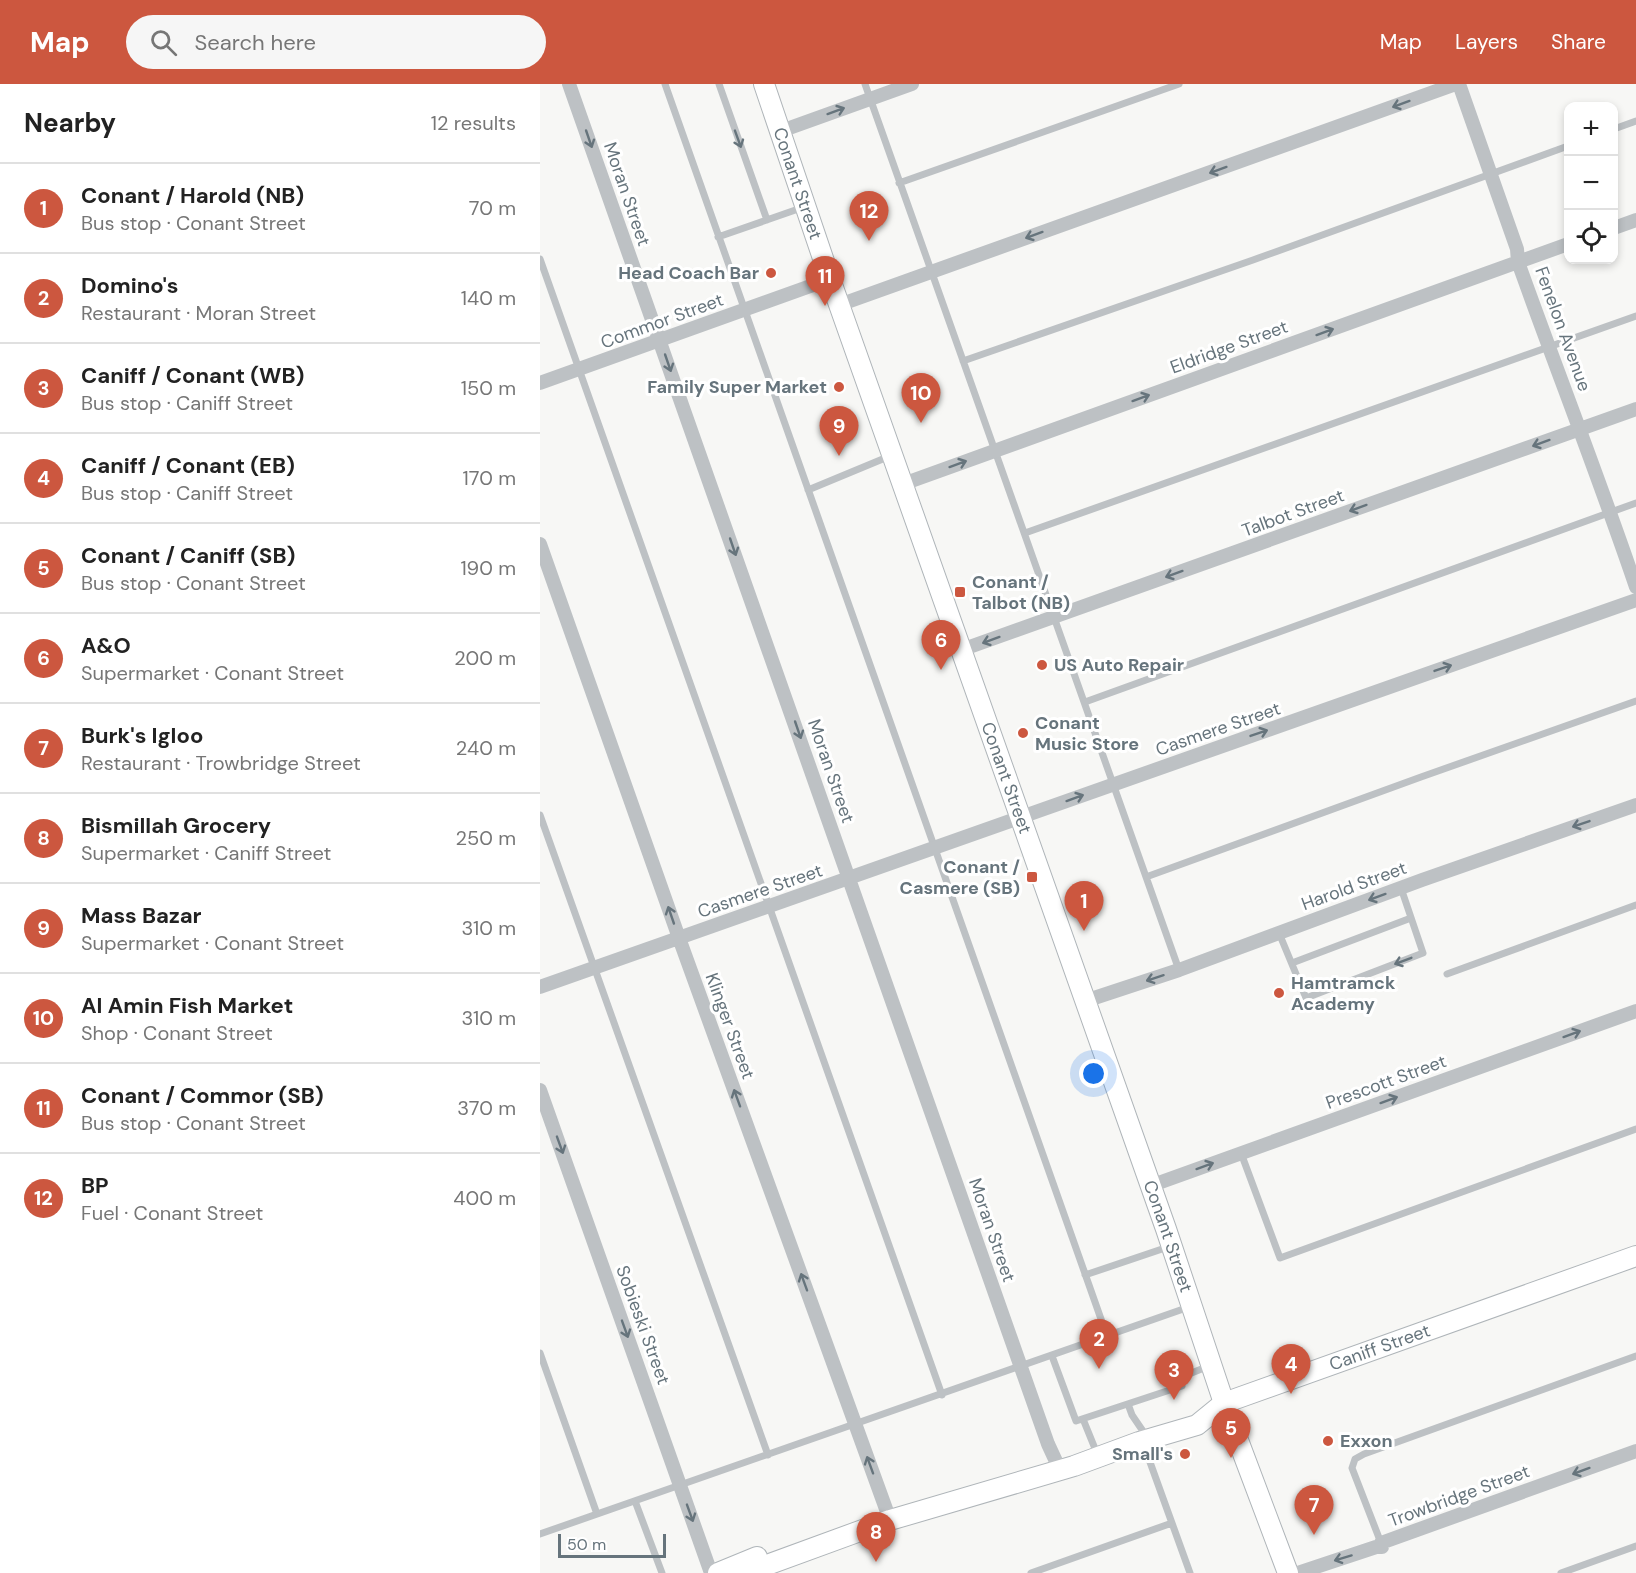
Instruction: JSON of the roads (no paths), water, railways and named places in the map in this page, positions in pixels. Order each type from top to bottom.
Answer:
[{"type":"main road","name":"Conant Street","points":[[764,84],[830,279],[1150,1186],[1224,1403],[1288,1573]]},
{"type":"main road","name":"Caniff Street","points":[[745,1573],[890,1520],[1060,1470],[1197,1425],[1224,1403],[1636,1256]]},
{"type":"main road","name":"Caniff Street","points":[[718,1573],[874,1513],[1060,1470]]},
{"type":"street","name":"Moran Street","points":[[569,84],[1048,1444],[1060,1470]]},
{"type":"street","points":[[781,131],[912,84]]},
{"type":"street","points":[[840,305],[1458,84]]},
{"type":"street","name":"Fenelon Avenue","points":[[1458,84],[1517,249],[1518,262],[1636,587]]},
{"type":"street","points":[[1618,227],[1636,220]]},
{"type":"street","name":"Eldridge Street","points":[[903,484],[1564,246]]},
{"type":"street","name":"Commor Street","points":[[540,383],[830,279]]},
{"type":"street","name":"Talbot Street","points":[[961,650],[1636,409]]},
{"type":"street","name":"Klinger Street","points":[[540,544],[679,938],[890,1520]]},
{"type":"street","name":"Casmere Street","points":[[540,987],[1636,600]]},
{"type":"street","name":"Harold Street","points":[[1085,1001],[1179,970],[1636,805]]},
{"type":"street","name":"Prescott Street","points":[[1150,1186],[1634,1012]]},
{"type":"street","name":"Sobieski Street","points":[[540,1090],[711,1573]]},
{"type":"street","name":"Trowbridge Street","points":[[1298,1573],[1382,1547],[1381,1543],[1636,1450]]},
{"type":"lane","points":[[664,84],[1107,1336]]},
{"type":"lane","points":[[719,84],[767,220]]},
{"type":"lane","points":[[865,84],[1179,970]]},
{"type":"lane","points":[[899,183],[1179,84]]},
{"type":"lane","points":[[1618,128],[1636,121]]},
{"type":"lane","points":[[963,361],[1564,148]]},
{"type":"lane","points":[[718,237],[806,207]]},
{"type":"lane","points":[[540,260],[942,1395]]},
{"type":"lane","points":[[1025,533],[1636,316]]},
{"type":"lane","points":[[808,490],[893,455]]},
{"type":"lane","points":[[1085,702],[1636,503]]},
{"type":"lane","points":[[1146,877],[1636,701]]},
{"type":"lane","points":[[540,815],[768,1455]]},
{"type":"lane","points":[[1279,933],[1306,998],[1423,953],[1401,888]]},
{"type":"lane","points":[[1447,974],[1636,905]]},
{"type":"lane","points":[[1292,963],[1411,918]]},
{"type":"lane","points":[[1241,1153],[1280,1258],[1636,1129]]},
{"type":"lane","points":[[1085,1275],[1171,1246]]},
{"type":"lane","points":[[540,1534],[1191,1306]]},
{"type":"lane","points":[[540,1353],[597,1514]]},
{"type":"lane","points":[[1052,1356],[1076,1421],[1182,1386],[1179,1378],[1211,1366]]},
{"type":"lane","points":[[1381,1543],[1352,1468],[1355,1459],[1636,1356]]},
{"type":"lane","points":[[1128,1404],[1132,1415],[1149,1440],[1146,1451],[1190,1573]]},
{"type":"lane","points":[[1083,1419],[1099,1456]]},
{"type":"lane","points":[[635,1501],[662,1573]]},
{"type":"lane","points":[[1031,1573],[1172,1523]]},
{"type":"lane","points":[[1561,1573],[1636,1546]]},
{"type":"place","name":"BP","points":[[869,241]]},
{"type":"place","name":"Head Coach Bar","points":[[771,273]]},
{"type":"place","name":"Conant / Commor (SB)","points":[[825,306]]},
{"type":"place","name":"Family Super Market","points":[[839,387]]},
{"type":"place","name":"Al Amin Fish Market","points":[[921,423]]},
{"type":"place","name":"Mass Bazar","points":[[839,456]]},
{"type":"place","name":"Conant / Talbot (NB)","points":[[960,592]]},
{"type":"place","name":"US Auto Repair","points":[[1042,665]]},
{"type":"place","name":"A&O","points":[[941,670]]},
{"type":"place","name":"Conant Music Store","points":[[1023,733]]},
{"type":"place","name":"Conant / Casmere (SB)","points":[[1032,877]]},
{"type":"place","name":"Conant / Harold (NB)","points":[[1084,931]]},
{"type":"place","name":"Hamtramck Academy","points":[[1279,993]]},
{"type":"place","name":"Domino's","points":[[1099,1369]]},
{"type":"place","name":"Caniff / Conant (EB)","points":[[1291,1394]]},
{"type":"place","name":"Caniff / Conant (WB)","points":[[1174,1400]]},
{"type":"place","name":"Exxon","points":[[1328,1441]]},
{"type":"place","name":"Small's","points":[[1185,1454]]},
{"type":"place","name":"Conant / Caniff (SB)","points":[[1231,1458]]},
{"type":"place","name":"Burk's Igloo","points":[[1314,1535]]},
{"type":"place","name":"Bismillah Grocery","points":[[876,1562]]}]
